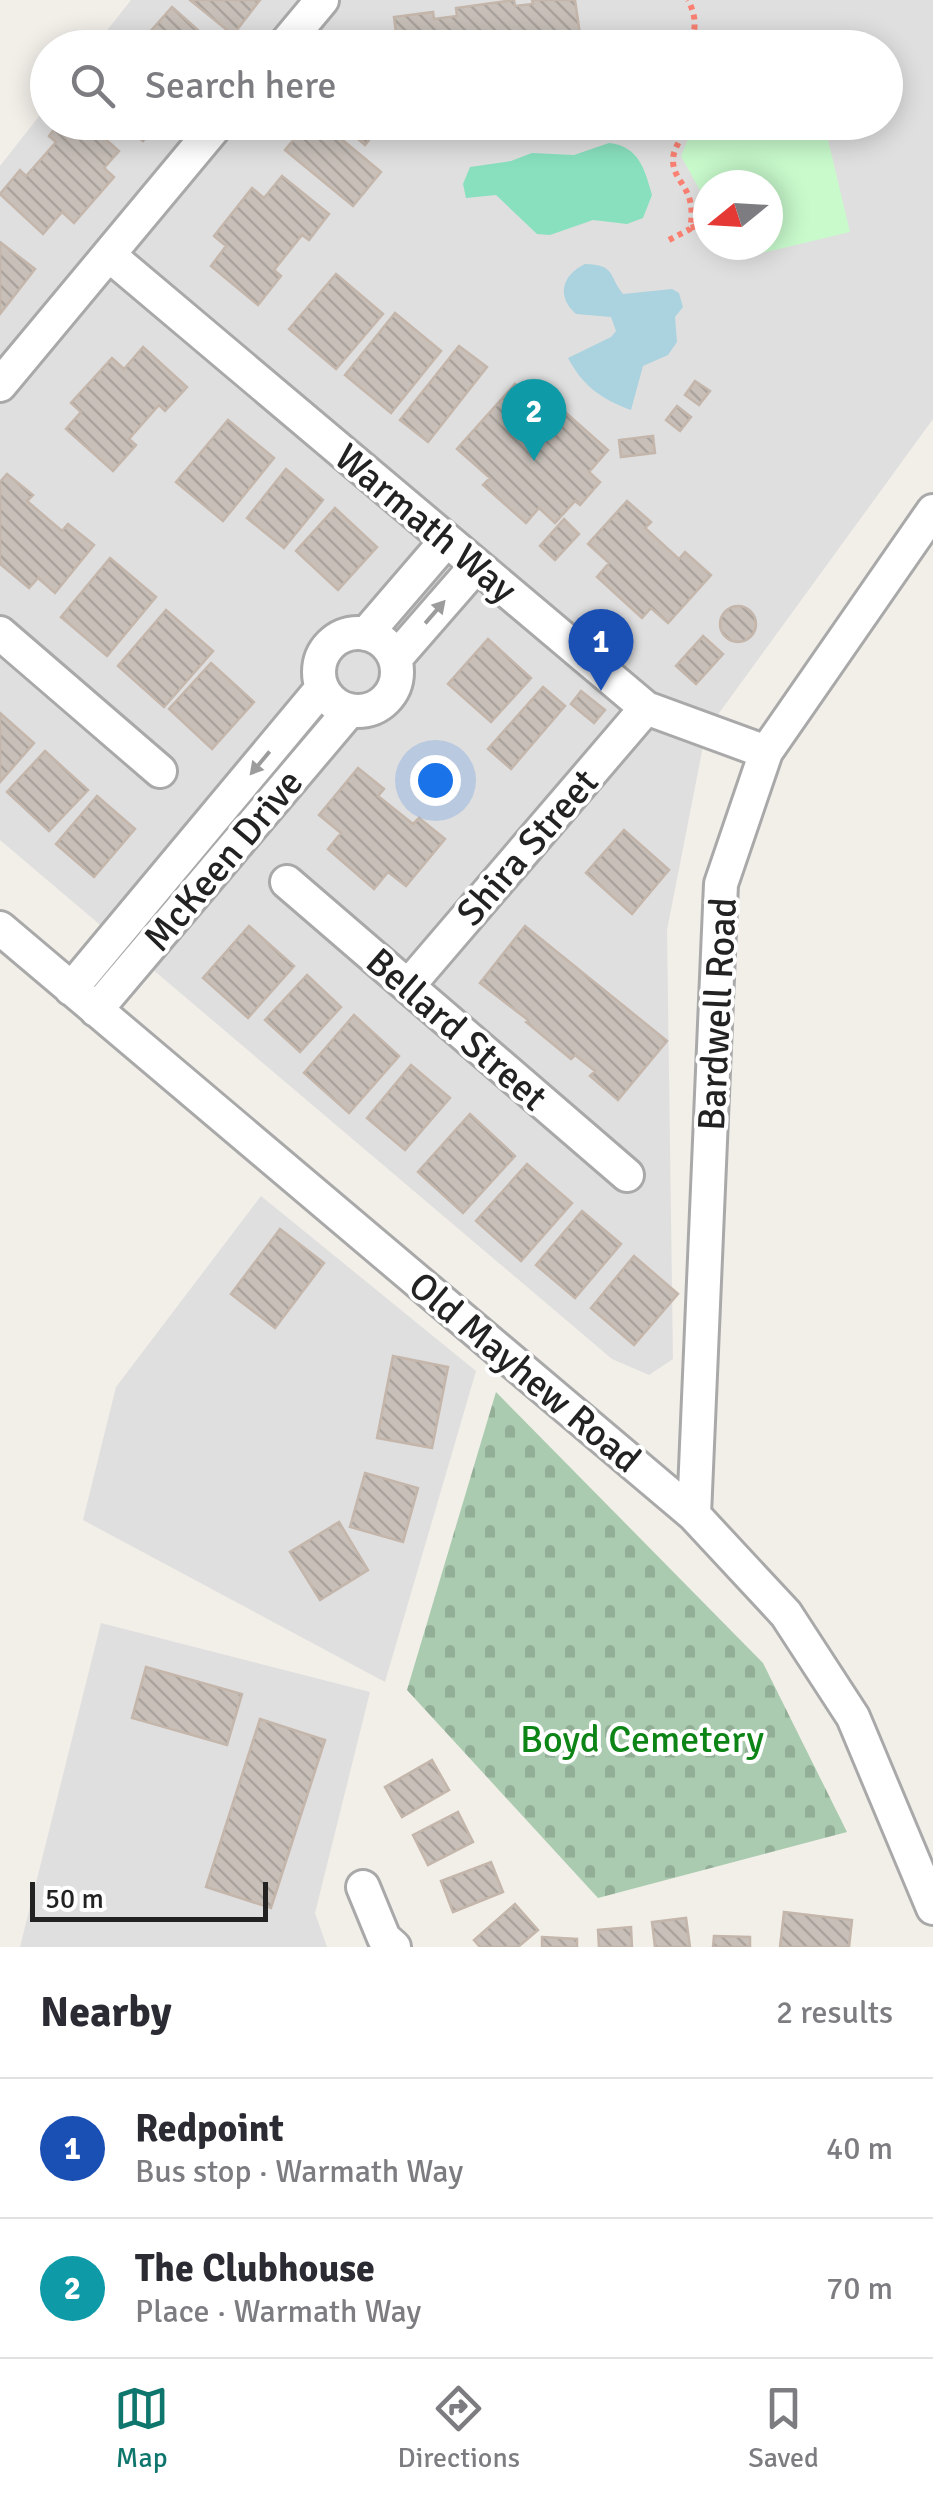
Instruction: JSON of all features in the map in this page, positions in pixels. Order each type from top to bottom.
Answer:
[{"type":"street","points":[[297,30],[322,0]]},
{"type":"street","points":[[0,384],[204,140]]},
{"type":"street","name":"Warmath Way","points":[[109,254],[646,708],[766,752]]},
{"type":"street","name":"Bardwell Road","points":[[694,1516],[721,884],[766,752],[933,511]]},
{"type":"street","name":"McKeen Drive","points":[[71,988],[322,688],[320,664],[332,643],[354,634],[366,634],[446,541]]},
{"type":"street","name":"McKeen Drive","points":[[96,1010],[350,710],[373,708],[391,693],[397,670],[394,659],[476,566]]},
{"type":"street","points":[[0,633],[160,771]]},
{"type":"street","points":[[366,634],[383,643],[394,659]]},
{"type":"street","points":[[322,688],[339,706],[350,710]]},
{"type":"street","name":"Shira Street","points":[[408,986],[646,708]]},
{"type":"street","name":"Bellard Street","points":[[288,882],[627,1175]]},
{"type":"street","name":"Old Mayhew Road","points":[[0,928],[694,1516],[786,1614],[853,1717],[933,1908]]},
{"type":"street","points":[[362,1886],[384,1938],[394,1947]]},
{"type":"path","points":[[688,0],[695,30]]},
{"type":"path","points":[[679,140],[672,156],[673,166],[692,200],[690,229]]},
{"type":"path","points":[[669,240],[693,228]]},
{"type":"shaded area","points":[[131,0],[933,0],[933,419],[706,731],[667,930],[673,1359],[649,1375],[612,1359],[0,840],[0,166],[30,128],[30,140],[903,140],[903,30],[107,30]]},
{"type":"shaded area","points":[[261,1196],[476,1371],[385,1682],[83,1520],[116,1387]]},
{"type":"shaded area","points":[[101,1623],[370,1692],[315,1913],[327,1947],[20,1947]]},
{"type":"green space","points":[[688,140],[828,140],[850,232],[783,248],[783,170],[693,170],[693,178],[681,156]]},
{"type":"green space","points":[[609,143],[634,154],[643,168],[652,195],[643,218],[627,224],[593,220],[550,235],[537,234],[496,195],[466,198],[463,184],[470,167],[511,161],[532,153],[574,155]]},
{"type":"green space","name":"Boyd Cemetery","points":[[496,1392],[763,1663],[847,1832],[598,1898],[407,1690]]},
{"type":"water","points":[[585,264],[607,269],[623,294],[672,289],[679,293],[683,307],[675,317],[677,342],[668,355],[643,366],[631,410],[594,390],[568,358],[616,331],[611,317],[576,314],[566,300],[567,280]]},
{"type":"building","points":[[190,0],[260,0],[237,30],[227,30]]},
{"type":"building","points":[[514,0],[515,6],[533,4],[532,0],[575,0],[579,30],[396,30],[394,17],[433,12],[434,19],[457,16],[456,8]]},
{"type":"building","points":[[172,7],[198,30],[152,30]]},
{"type":"building","points":[[54,140],[106,140],[119,151],[104,168],[114,177],[74,223],[62,212],[43,234],[0,194],[20,170],[26,176],[56,142]]},
{"type":"building","points":[[293,140],[343,140],[381,172],[353,206],[285,150]]},
{"type":"building","points":[[282,176],[329,214],[309,240],[302,235],[274,270],[281,276],[258,305],[211,266],[226,246],[214,236],[252,188],[264,198]]},
{"type":"building","points":[[0,242],[35,269],[0,314]]},
{"type":"building","points":[[336,274],[383,314],[336,369],[289,329]]},
{"type":"building","points":[[395,313],[441,351],[391,413],[345,375]]},
{"type":"building","points":[[459,346],[487,367],[428,442],[400,420]]},
{"type":"building","points":[[143,347],[187,387],[165,411],[159,405],[129,439],[136,445],[113,471],[66,429],[81,412],[71,403],[112,358],[124,369]]},
{"type":"building","points":[[695,381],[710,391],[699,405],[685,395]]},
{"type":"building","points":[[515,384],[530,397],[538,388],[608,450],[589,472],[600,482],[580,505],[575,501],[555,523],[539,508],[526,523],[483,485],[490,478],[457,449]]},
{"type":"building","points":[[677,406],[691,417],[680,431],[666,420]]},
{"type":"building","points":[[228,420],[274,458],[223,521],[176,482]]},
{"type":"building","points":[[653,436],[655,453],[621,457],[619,440]]},
{"type":"building","points":[[286,469],[323,500],[284,548],[247,518]]},
{"type":"building","points":[[7,474],[33,495],[27,501],[62,531],[68,524],[94,545],[55,593],[38,578],[29,588],[0,564],[0,482]]},
{"type":"building","points":[[627,501],[651,522],[645,528],[679,559],[685,552],[711,575],[668,623],[651,608],[642,618],[597,577],[609,563],[588,544]]},
{"type":"building","points":[[335,508],[377,547],[338,590],[296,551]]},
{"type":"building","points":[[564,519],[579,534],[555,560],[540,546]]},
{"type":"building","points":[[110,558],[156,597],[107,656],[61,617]]},
{"type":"building","points":[[738,606],[750,612],[756,624],[750,636],[738,642],[726,636],[720,624],[726,612]]},
{"type":"building","points":[[166,610],[213,651],[164,707],[118,666]]},
{"type":"building","points":[[703,636],[723,654],[696,684],[676,666]]},
{"type":"building","points":[[488,639],[531,678],[491,722],[448,684]]},
{"type":"building","points":[[211,663],[254,702],[212,749],[169,709]]},
{"type":"building","points":[[543,687],[565,706],[511,769],[488,749]]},
{"type":"building","points":[[581,691],[605,710],[594,723],[571,704]]},
{"type":"building","points":[[0,713],[34,743],[0,782]]},
{"type":"building","points":[[45,751],[88,790],[49,831],[7,792]]},
{"type":"building","points":[[358,768],[384,789],[378,796],[413,824],[419,818],[445,839],[406,886],[388,872],[374,889],[328,849],[341,833],[319,815]]},
{"type":"building","points":[[97,796],[135,829],[94,877],[56,844]]},
{"type":"building","points":[[624,830],[669,870],[632,914],[586,873]]},
{"type":"building","points":[[249,926],[294,966],[248,1018],[203,978]]},
{"type":"building","points":[[525,926],[667,1041],[618,1100],[590,1076],[595,1071],[575,1055],[571,1059],[480,983]]},
{"type":"building","points":[[307,975],[341,1007],[300,1052],[265,1020]]},
{"type":"building","points":[[354,1015],[399,1056],[349,1113],[304,1073]]},
{"type":"building","points":[[411,1065],[450,1098],[405,1150],[367,1118]]},
{"type":"building","points":[[470,1114],[515,1156],[463,1213],[418,1172]]},
{"type":"building","points":[[527,1164],[572,1203],[521,1261],[476,1221]]},
{"type":"building","points":[[582,1211],[621,1244],[575,1298],[536,1265]]},
{"type":"building","points":[[280,1229],[324,1263],[275,1328],[231,1294]]},
{"type":"building","points":[[634,1256],[678,1294],[634,1345],[591,1308]]},
{"type":"building","points":[[393,1356],[448,1367],[432,1448],[377,1438]]},
{"type":"building","points":[[365,1473],[418,1488],[403,1542],[350,1527]]},
{"type":"building","points":[[339,1522],[368,1570],[320,1600],[290,1552]]},
{"type":"building","points":[[146,1667],[242,1694],[227,1745],[132,1718]]},
{"type":"building","points":[[260,1719],[325,1740],[271,1908],[206,1887]]},
{"type":"building","points":[[432,1760],[449,1790],[402,1817],[385,1787]]},
{"type":"building","points":[[458,1812],[473,1842],[428,1865],[413,1835]]},
{"type":"building","points":[[491,1862],[503,1892],[453,1912],[441,1881]]},
{"type":"building","points":[[515,1904],[538,1930],[518,1947],[480,1947],[474,1940]]},
{"type":"building","points":[[784,1912],[852,1920],[849,1947],[780,1947]]},
{"type":"building","points":[[686,1918],[690,1947],[655,1947],[652,1922]]},
{"type":"building","points":[[631,1927],[632,1947],[599,1947],[598,1930]]},
{"type":"building","points":[[714,1936],[750,1937],[750,1947],[713,1947]]},
{"type":"building","points":[[542,1937],[577,1939],[577,1947],[542,1947]]},
{"type":"place","name":"The Clubhouse","points":[[534,461]]},
{"type":"place","name":"Redpoint","points":[[601,691]]}]
